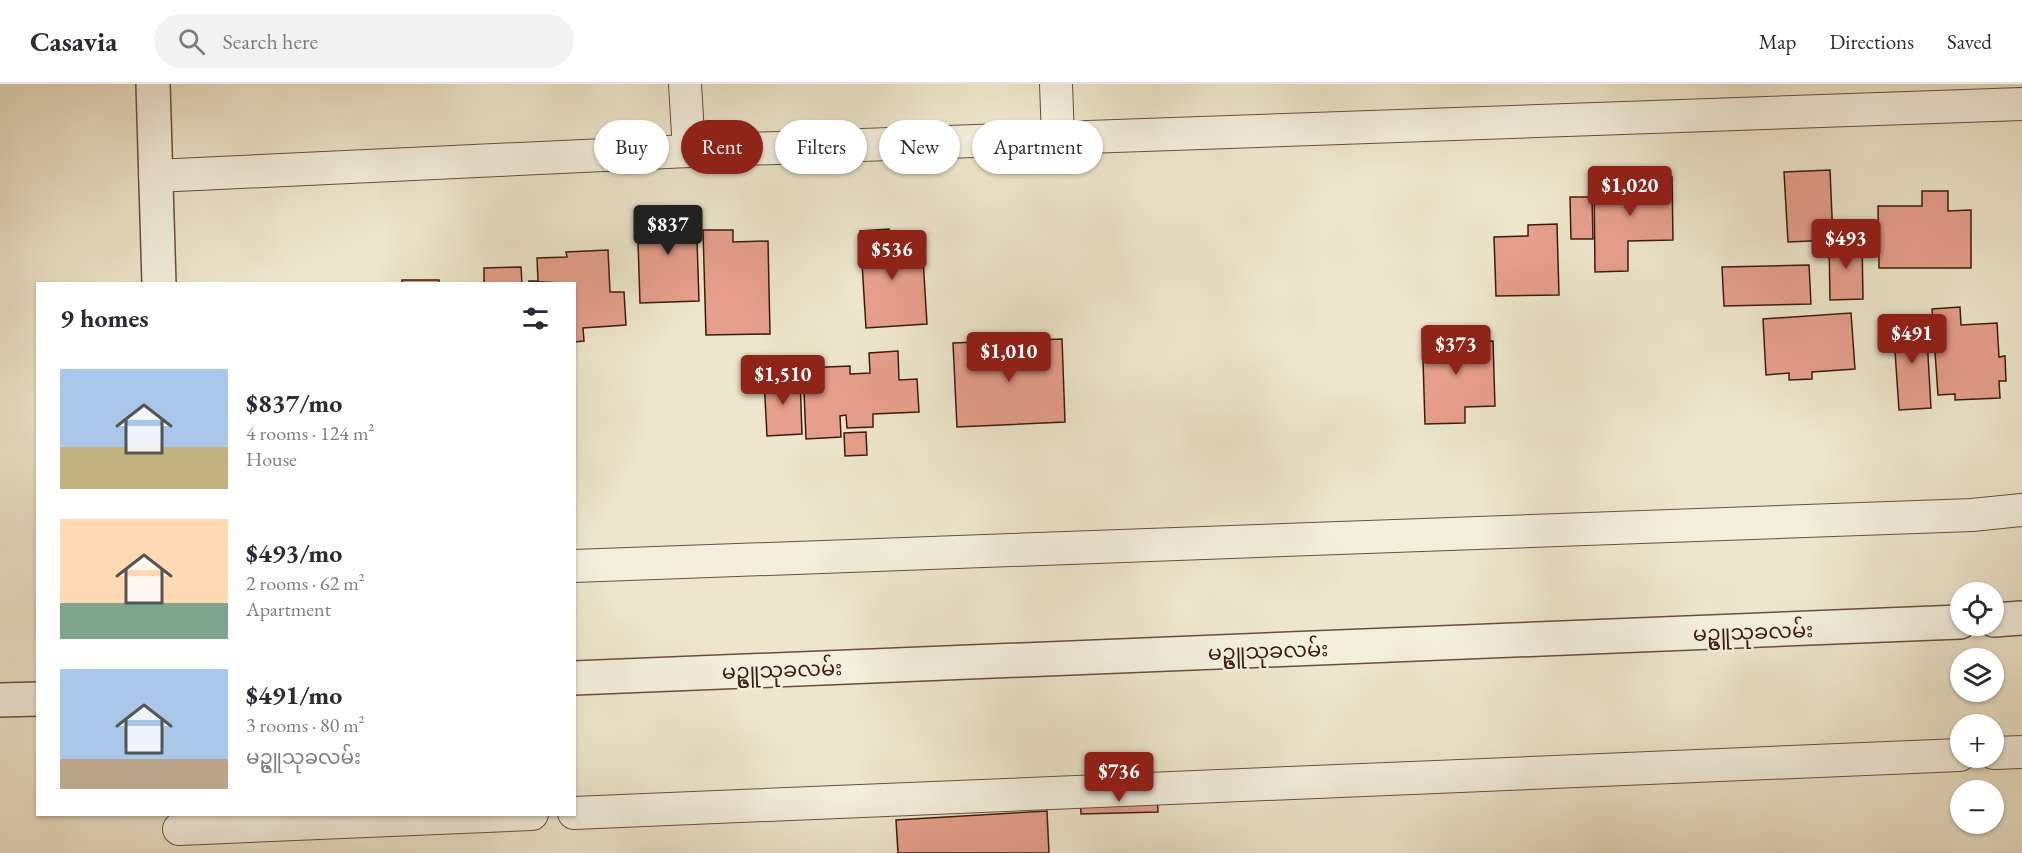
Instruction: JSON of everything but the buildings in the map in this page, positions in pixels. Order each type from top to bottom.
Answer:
[{"type":"street","points":[[153,84],[159,282]]},
{"type":"street","points":[[685,84],[687,120]]},
{"type":"street","points":[[1056,84],[1057,120]]},
{"type":"street","points":[[1103,136],[2022,104]]},
{"type":"street","points":[[763,148],[972,141]]},
{"type":"street","points":[[155,176],[681,151]]},
{"type":"street","points":[[576,566],[1972,515],[2022,510]]},
{"type":"street","points":[[2004,619],[2022,618]]},
{"type":"street","name":"မဥ္ဇူသုခလမ်း","points":[[576,678],[1950,622]]},
{"type":"street","points":[[0,700],[36,699]]},
{"type":"street","points":[[2004,753],[2022,752]]},
{"type":"street","points":[[576,813],[1950,755]]},
{"type":"street","points":[[179,832],[493,816]]}]
